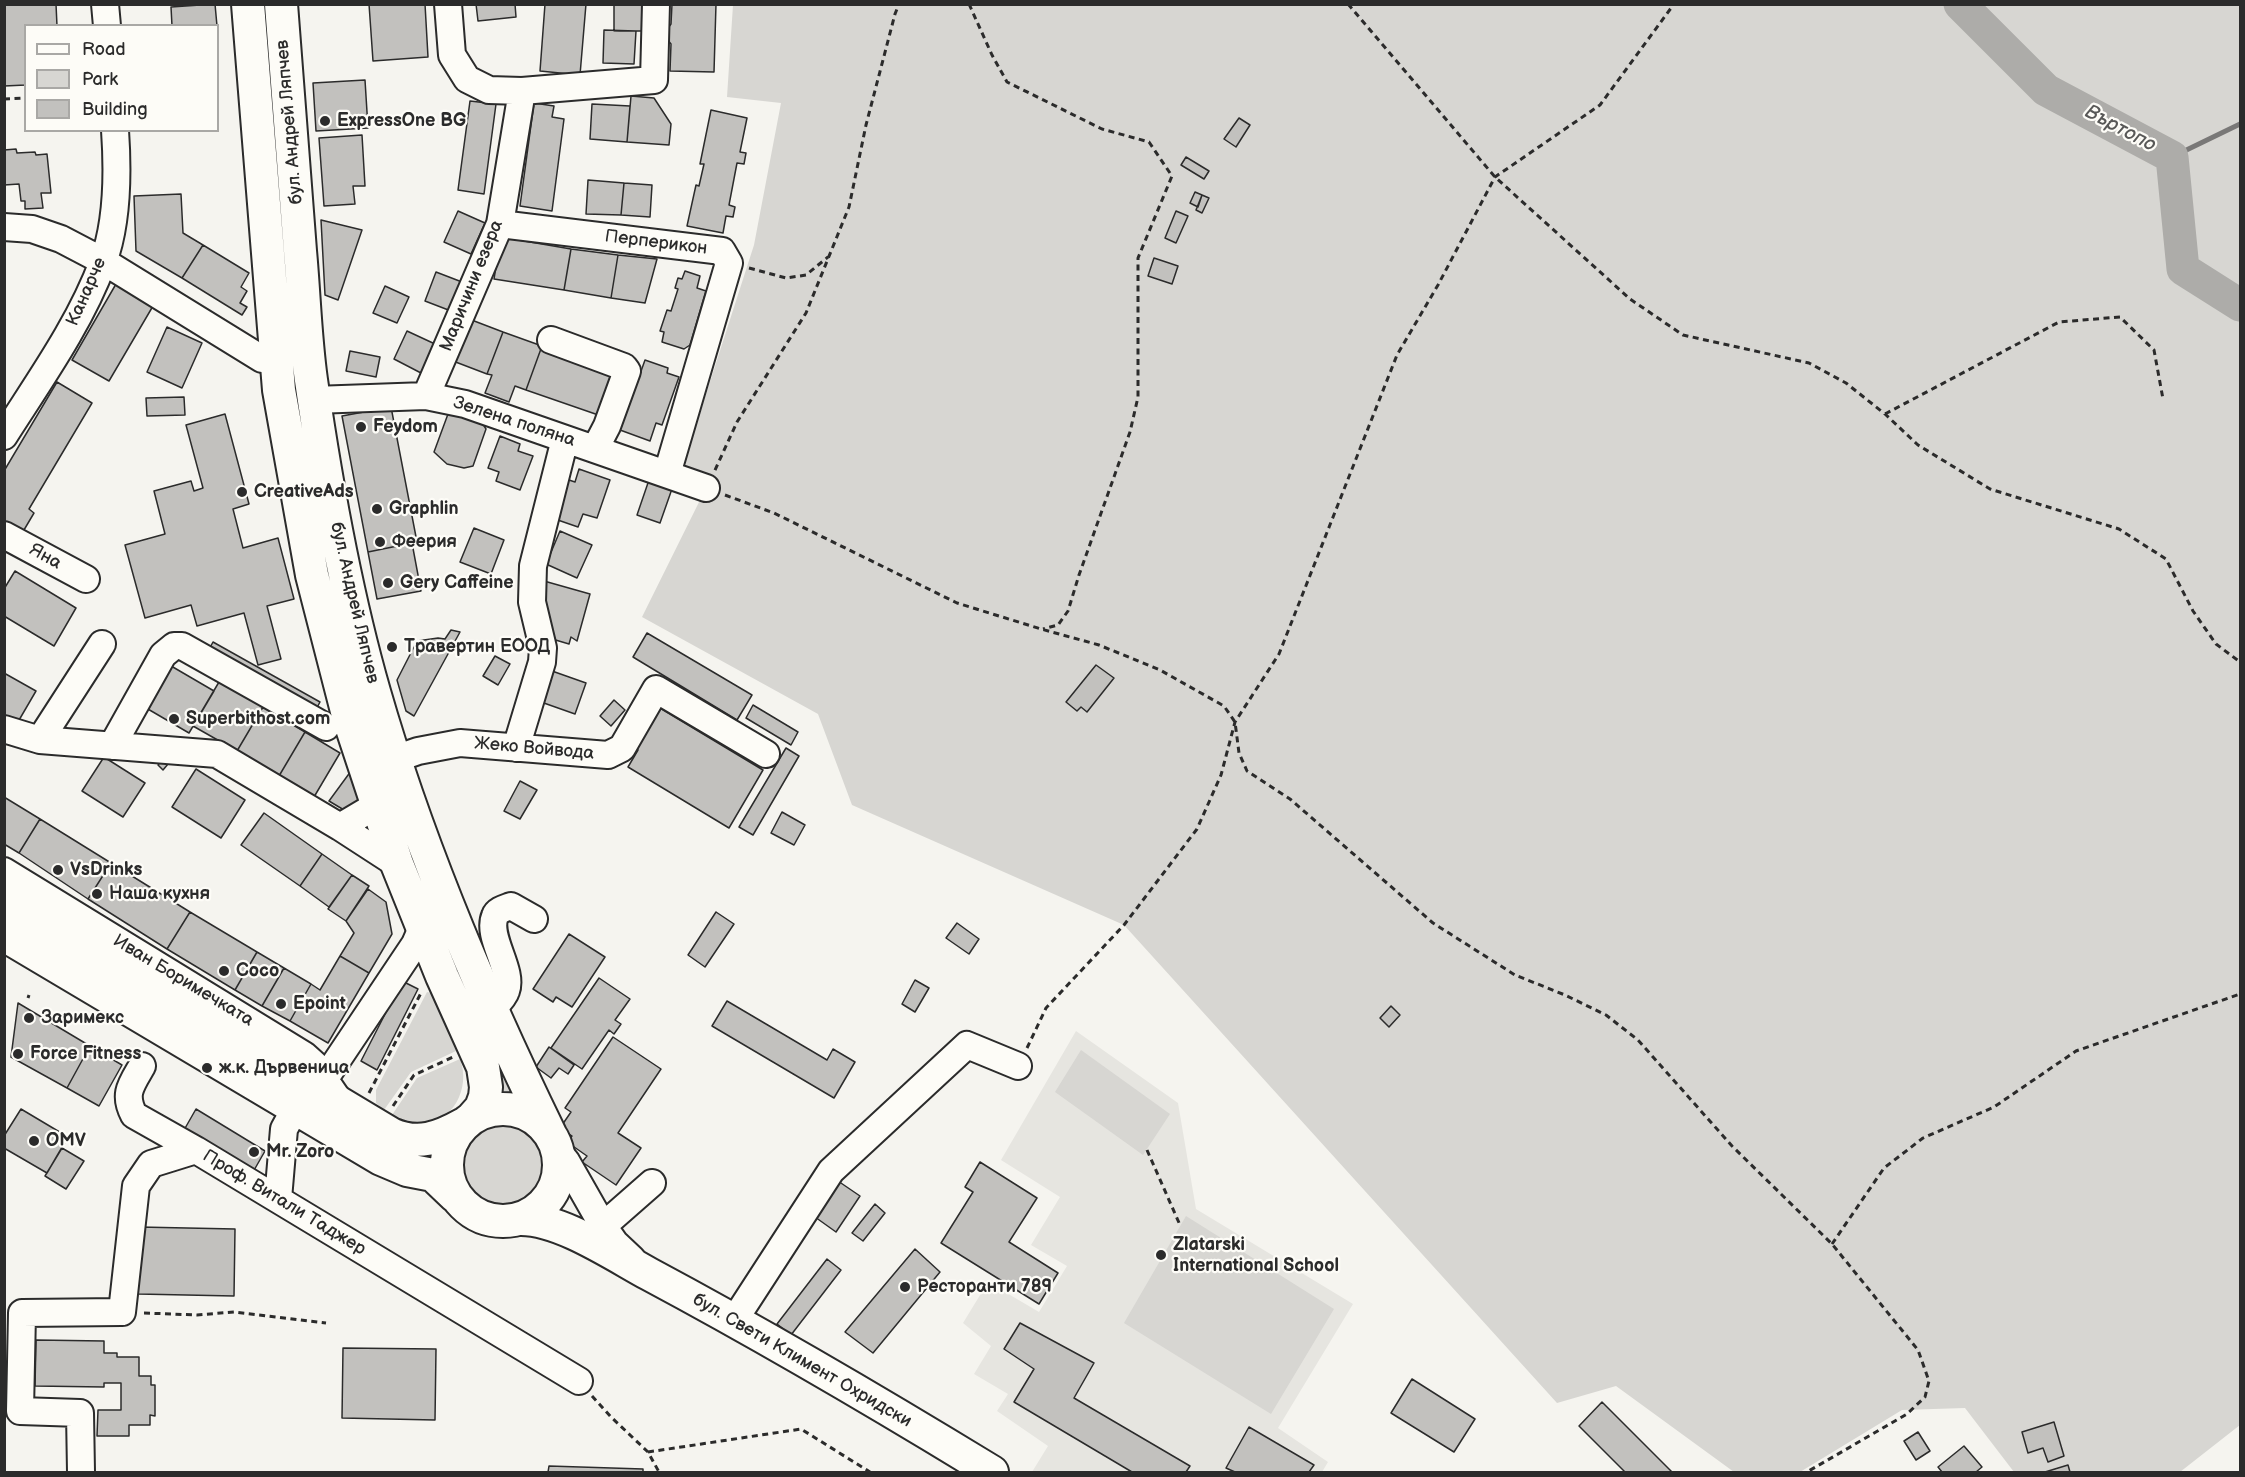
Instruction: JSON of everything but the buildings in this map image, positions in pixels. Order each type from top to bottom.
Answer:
[{"type":"main road","name":"бул. Андрей Ляпчев","points":[[248,4],[276,361],[283,422],[312,575],[349,719],[377,805],[422,928],[483,1066],[486,1087],[484,1097],[481,1108],[469,1120]]},
{"type":"main road","name":"бул. Андрей Ляпчев","points":[[281,4],[309,364],[331,498],[352,605],[374,692],[441,891],[555,1153]]},
{"type":"main road","points":[[8,926],[358,1100],[391,1134],[408,1140],[430,1140],[495,1108],[520,1111],[531,1116],[555,1153],[550,1196],[534,1213],[521,1219],[495,1222],[481,1218],[463,1206],[433,1174],[407,1170],[381,1160],[295,1109],[8,926]]},
{"type":"main road","points":[[455,1196],[450,1183],[447,1161],[452,1140],[469,1120]]},
{"type":"main road","name":"бул. Свети Климент Охридски","points":[[555,1153],[559,1190],[567,1211],[578,1225],[607,1239],[648,1273],[735,1319],[992,1473]]},
{"type":"main road","name":"бул. Свети Климент Охридски","points":[[521,1219],[543,1221],[607,1239]]},
{"type":"street","points":[[105,4],[107,24]]},
{"type":"street","points":[[448,4],[452,55],[467,80],[489,90],[522,91],[654,80],[656,4]]},
{"type":"street","name":"Маричини езера","points":[[426,396],[500,224],[522,91]]},
{"type":"street","name":"Канарче","points":[[4,436],[69,333],[104,261],[113,224],[117,154],[115,132]]},
{"type":"street","name":"Перперикон","points":[[500,224],[722,251],[729,263],[667,474]]},
{"type":"street","points":[[4,226],[32,229],[104,261],[262,359],[276,361]]},
{"type":"street","points":[[551,340],[624,367],[627,371],[607,426],[595,449]]},
{"type":"street","name":"Зелена поляна","points":[[314,400],[426,396],[465,404],[706,488]]},
{"type":"street","points":[[516,748],[542,662],[543,648],[532,602],[532,566],[566,439]]},
{"type":"street","name":"Яна","points":[[4,536],[86,579]]},
{"type":"street","points":[[40,740],[102,644]]},
{"type":"street","points":[[112,746],[163,655],[174,646],[182,646],[326,727]]},
{"type":"street","name":"Жеко Войвода","points":[[395,759],[418,751],[460,743],[608,755],[622,748],[656,689],[766,753]]},
{"type":"street","points":[[4,729],[40,740],[217,754],[398,864]]},
{"type":"street","points":[[340,827],[377,805]]},
{"type":"street","name":"Иван Боримечката","points":[[4,872],[304,1055],[324,1080],[358,1100]]},
{"type":"street","points":[[491,1010],[506,993],[507,981],[494,932],[495,916],[500,910],[511,906],[534,919]]},
{"type":"street","points":[[324,1080],[415,944],[422,928]]},
{"type":"street","points":[[831,1171],[967,1045],[1018,1066]]},
{"type":"street","points":[[141,1066],[129,1090],[129,1104],[134,1115],[196,1150]]},
{"type":"street","points":[[278,1199],[284,1129],[295,1109]]},
{"type":"street","points":[[735,1319],[831,1171],[858,1121]]},
{"type":"street","name":"Проф. Витали Таджер","points":[[122,1312],[136,1186],[151,1164],[196,1150],[579,1381]]},
{"type":"street","points":[[607,1239],[652,1183]]},
{"type":"street","points":[[81,1473],[80,1413],[20,1411],[22,1313],[122,1312]]},
{"type":"path","points":[[899,4],[866,125],[849,207],[806,313],[737,422],[706,488],[774,513],[957,603],[1099,645],[1160,670],[1224,706],[1234,722],[1239,753],[1247,771],[1290,799],[1433,923],[1515,975],[1565,995],[1606,1016],[1638,1040],[1732,1146],[1832,1245],[1918,1350],[1929,1381],[1925,1396],[1907,1414],[1807,1473]]},
{"type":"path","points":[[969,4],[992,56],[1007,82],[1102,129],[1149,142],[1172,176],[1138,258],[1138,397],[1130,432],[1068,611],[1058,625],[1041,629]]},
{"type":"path","points":[[1348,4],[1495,177],[1630,299],[1683,335],[1809,363],[1846,383],[1885,414],[1918,445],[1990,489],[2119,529],[2166,560],[2193,611],[2216,644],[2241,662]]},
{"type":"path","points":[[1018,1066],[1046,1008],[1124,925],[1197,829],[1221,775],[1234,722],[1279,654],[1397,355],[1438,285],[1495,177],[1600,105],[1674,4]]},
{"type":"path","points":[[4,99],[24,98]]},
{"type":"path","points":[[729,263],[786,278],[806,275],[829,256]]},
{"type":"path","points":[[1885,414],[2059,322],[2120,317],[2154,350],[2163,399]]},
{"type":"path","points":[[358,1100],[424,988]]},
{"type":"path","points":[[1832,1245],[1884,1168],[1923,1138],[1994,1107],[2076,1051],[2241,994]]},
{"type":"path","points":[[392,1108],[414,1075],[453,1057]]},
{"type":"path","points":[[1147,1150],[1180,1225]]},
{"type":"path","points":[[122,1312],[197,1315],[234,1312],[326,1323]]},
{"type":"path","points":[[579,1381],[611,1417],[648,1452],[659,1473]]},
{"type":"path","points":[[648,1452],[801,1429],[870,1473]]},
{"type":"shaded area","name":"Zlatarski International School","points":[[1076,1031],[1178,1103],[1196,1209],[1353,1304],[1278,1428],[1328,1462],[1322,1472],[1032,1472],[1048,1446],[997,1411],[1008,1394],[974,1374],[991,1346],[963,1323],[988,1282],[1039,1312],[1067,1266],[1031,1245],[1060,1197],[1001,1160]]},
{"type":"green space","points":[[733,5],[2240,5],[2240,1425],[2180,1472],[2014,1472],[1965,1408],[1902,1410],[1800,1472],[1734,1472],[1616,1386],[1557,1403],[1124,925],[852,805],[818,714],[642,617],[706,488],[679,478],[754,245],[781,103],[727,97]]},
{"type":"green space","points":[[427,992],[431,993],[456,1051],[411,1072],[384,1110],[376,1103],[376,1090]]},
{"type":"green space","points":[[494,1047],[516,1093],[498,1091],[488,1050]]},
{"type":"green space","points":[[1081,1050],[1170,1114],[1143,1155],[1055,1092]]},
{"type":"green space","points":[[460,1059],[463,1070],[461,1092],[450,1111],[431,1123],[419,1125],[405,1122],[392,1115],[417,1078]]},
{"type":"green space","points":[[503,1126],[518,1129],[531,1137],[539,1150],[542,1165],[539,1180],[531,1193],[518,1201],[503,1204],[488,1201],[475,1193],[467,1180],[464,1165],[467,1150],[475,1137],[488,1129]]},
{"type":"green space","points":[[1186,1216],[1334,1309],[1271,1414],[1124,1323]]},
{"type":"waterway","name":"Въртопо","points":[[1960,4],[2046,90],[2172,157],[2183,269],[2240,305]]},
{"type":"waterway","points":[[2172,157],[2240,124]]},
{"type":"place","name":"ExpressOne BG","points":[[325,121]]},
{"type":"place","name":"Feydom","points":[[361,427]]},
{"type":"place","name":"CreativeAds","points":[[242,492]]},
{"type":"place","name":"Graphlin","points":[[377,509]]},
{"type":"place","name":"Феерия","points":[[380,542]]},
{"type":"place","name":"Gery Caffeine","points":[[388,583]]},
{"type":"place","name":"Травертин ЕООД","points":[[392,647]]},
{"type":"place","name":"Superbithost.com","points":[[174,719]]},
{"type":"place","name":"VsDrinks","points":[[58,870]]},
{"type":"place","name":"Наша кухня","points":[[97,894]]},
{"type":"place","name":"Coco","points":[[224,971]]},
{"type":"place","name":"Epoint","points":[[281,1004]]},
{"type":"place","name":"Заримекс","points":[[29,1018]]},
{"type":"place","name":"Force Fitness","points":[[18,1054]]},
{"type":"place","name":"ж.к. Дървеница","points":[[207,1068]]},
{"type":"place","name":"OMV","points":[[34,1141]]},
{"type":"place","name":"Mr. Zoro","points":[[254,1152]]},
{"type":"place","name":"Zlatarski International School","points":[[1161,1255]]},
{"type":"place","name":"Ресторанти 789","points":[[905,1287]]}]
